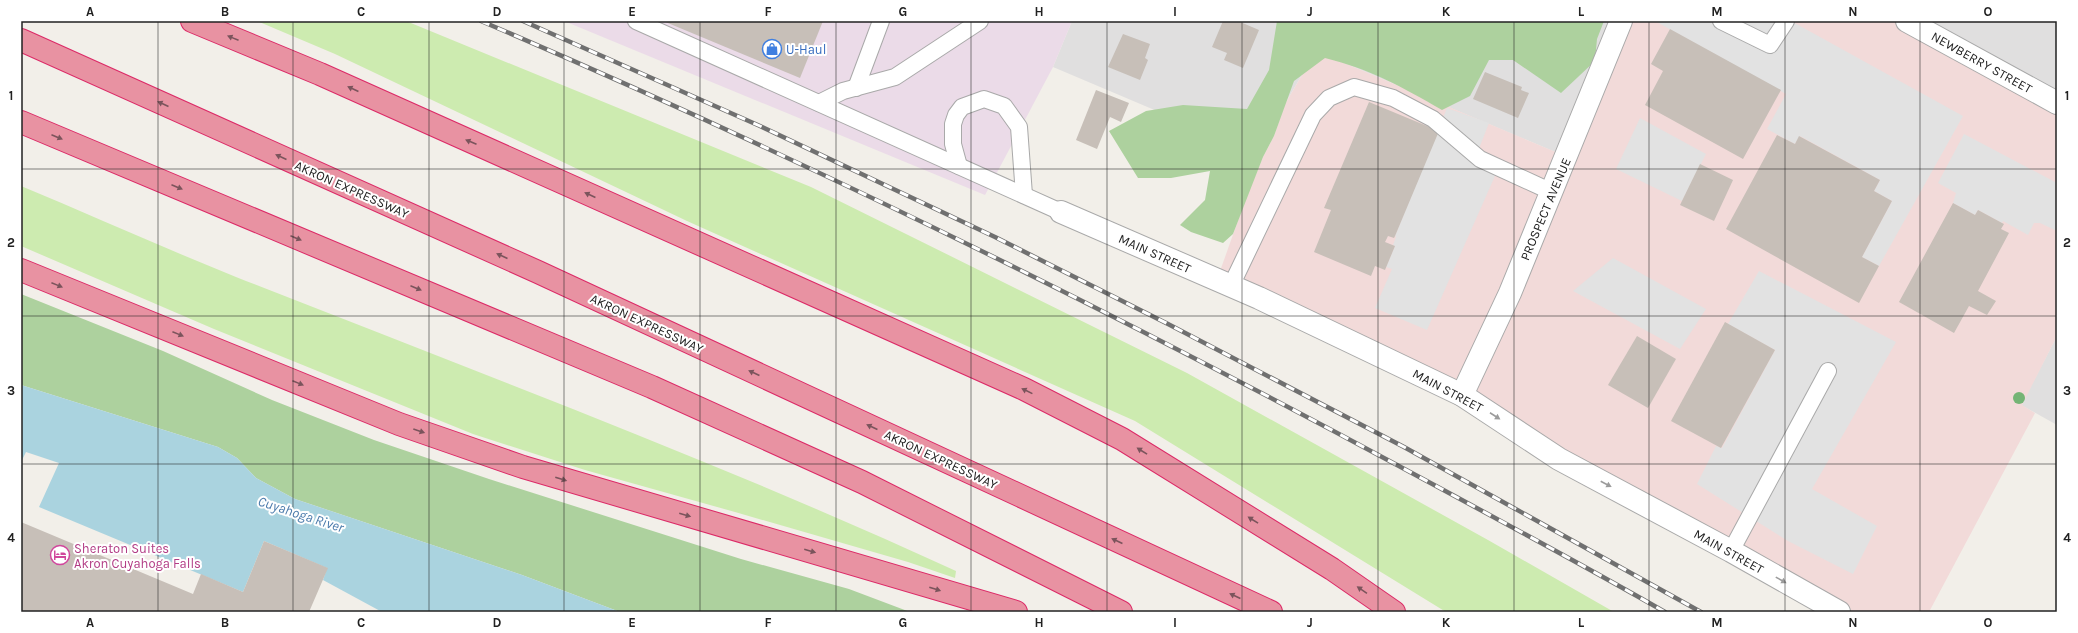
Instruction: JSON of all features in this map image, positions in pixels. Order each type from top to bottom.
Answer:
[{"type":"highway","points":[[192,21],[320,74],[1024,389],[1122,439],[1332,569],[1394,612]]},
{"type":"highway","name":"AKRON EXPRESSWAY","points":[[27,43],[538,272],[1271,612]]},
{"type":"highway","points":[[21,122],[659,391],[862,482],[1121,612]]},
{"type":"highway","points":[[21,270],[400,424],[516,465],[1016,612]]},
{"type":"street","name":"PROSPECT AVENUE","points":[[1462,395],[1510,293],[1621,21]]},
{"type":"street","name":"NEWBERRY STREET","points":[[1907,21],[2057,103]]},
{"type":"street","name":"MAIN STREET","points":[[1061,212],[1232,286],[1462,395],[1559,459],[1731,551],[1839,612]]},
{"type":"lane","points":[[636,21],[1061,212]]},
{"type":"lane","points":[[856,88],[881,21]]},
{"type":"lane","points":[[819,103],[843,91],[895,77],[980,21]]},
{"type":"lane","points":[[1720,21],[1770,45],[1786,21]]},
{"type":"lane","points":[[1232,286],[1313,115],[1329,98],[1354,87],[1394,98],[1433,119],[1480,159],[1552,192]]},
{"type":"lane","points":[[959,166],[953,144],[953,124],[956,115],[962,107],[984,99],[1004,106],[1018,127],[1024,195]]},
{"type":"lane","points":[[1731,551],[1828,371]]},
{"type":"shaded area","points":[[564,21],[1072,21],[1053,67],[985,195]]},
{"type":"shaded area","points":[[1072,21],[1621,21],[1567,157],[1316,51],[1256,153],[1053,67]]},
{"type":"shaded area","points":[[1621,21],[1907,21],[2057,103],[2057,336],[2022,405],[2035,413],[1929,612],[1839,612],[1462,395]]},
{"type":"shaded area","points":[[1655,21],[1791,21],[1963,116],[1879,266],[1862,257],[1892,201],[1874,191],[1880,180],[1800,136],[1795,144],[1767,129],[1786,94]]},
{"type":"shaded area","points":[[1907,21],[2057,21],[2057,103]]},
{"type":"shaded area","points":[[1316,51],[1558,153],[1459,389],[1219,274],[1246,198],[1263,157],[1274,136],[1285,104]]},
{"type":"shaded area","points":[[1447,108],[1489,123],[1478,151],[1502,160],[1427,330],[1375,308],[1392,269],[1386,267],[1395,246],[1393,245],[1395,236]]},
{"type":"shaded area","points":[[1640,118],[1706,154],[1682,201],[1616,169]]},
{"type":"shaded area","points":[[1964,134],[2057,183],[2057,231],[2040,223],[2034,223],[2028,235],[2003,221],[2002,223],[1978,210],[1975,215],[1953,203],[1956,193],[1938,183]]},
{"type":"shaded area","points":[[1613,258],[1706,309],[1680,349],[1573,291]]},
{"type":"shaded area","points":[[1759,271],[1896,342],[1812,489],[1877,526],[1853,574],[1788,541],[1697,484],[1716,446],[1722,448],[1775,350],[1728,324]]},
{"type":"shaded area","points":[[2057,336],[2057,425],[2021,405]]},
{"type":"green space","points":[[257,21],[406,21],[811,187],[1187,373],[1488,540],[1614,612],[1446,612],[1135,421],[687,221],[335,54]]},
{"type":"green space","points":[[1277,21],[1604,21],[1597,39],[1595,61],[1561,93],[1513,60],[1489,60],[1470,96],[1442,110],[1371,73],[1325,58],[1294,81],[1274,136],[1263,157],[1233,234],[1223,243],[1191,232],[1180,225],[1205,200],[1210,171],[1171,178],[1138,178],[1109,131],[1146,111],[1183,105],[1247,109],[1269,70]]},
{"type":"green space","points":[[21,186],[236,277],[508,383],[778,493],[956,571],[955,578],[908,562],[585,470],[473,434],[214,329],[21,246]]},
{"type":"green space","points":[[21,294],[163,351],[272,400],[374,440],[489,479],[741,559],[849,589],[910,612],[620,612],[522,575],[295,499],[256,478],[237,458],[218,447],[21,385]]},
{"type":"water","name":"Cuyahoga River","points":[[21,385],[218,447],[237,458],[256,478],[295,499],[522,575],[620,612],[382,612],[323,580],[327,568],[264,541],[243,592],[39,507],[59,463],[26,452],[21,462]]},
{"type":"building","name":"U-Haul","points":[[663,21],[823,21],[800,78]]},
{"type":"building","points":[[1223,21],[1238,21],[1259,30],[1243,68],[1224,60],[1227,53],[1212,47]]},
{"type":"building","points":[[1670,29],[1781,90],[1743,159],[1645,105],[1663,71],[1651,64]]},
{"type":"building","points":[[1123,34],[1150,44],[1145,58],[1148,60],[1140,80],[1108,67]]},
{"type":"building","points":[[1485,72],[1522,87],[1521,90],[1529,93],[1518,118],[1473,99]]},
{"type":"building","points":[[1096,90],[1129,103],[1121,122],[1110,117],[1097,149],[1076,140]]},
{"type":"building","points":[[1369,102],[1439,131],[1395,236],[1394,238],[1388,236],[1385,242],[1395,246],[1385,270],[1375,266],[1371,276],[1314,252],[1331,210],[1324,208]]},
{"type":"building","points":[[1777,135],[1795,144],[1799,136],[1880,180],[1874,191],[1892,201],[1862,257],[1879,266],[1859,303],[1726,229]]},
{"type":"building","points":[[1700,164],[1733,180],[1714,221],[1680,205]]},
{"type":"building","points":[[1953,203],[1975,215],[1978,210],[2004,224],[2001,229],[2009,233],[1978,291],[1996,301],[1987,315],[1969,306],[1954,333],[1899,302]]},
{"type":"building","points":[[1725,322],[1775,350],[1721,448],[1671,421]]},
{"type":"building","points":[[1637,336],[1676,359],[1648,408],[1608,385]]},
{"type":"building","name":"Sheraton Suites Akron Cuyahoga Falls","points":[[21,522],[193,594],[201,574],[243,592],[264,541],[328,568],[309,612],[21,612]]},
{"type":"railway","points":[[481,21],[714,124],[944,232],[1172,346],[1285,405],[1565,556],[1665,612]]},
{"type":"railway","points":[[523,21],[760,126],[995,237],[1168,324],[1404,447],[1701,612]]},
{"type":"place","name":"U-Haul","points":[[772,49]]},
{"type":"place","name":"Sheraton Suites Akron Cuyahoga Falls","points":[[60,555]]}]
